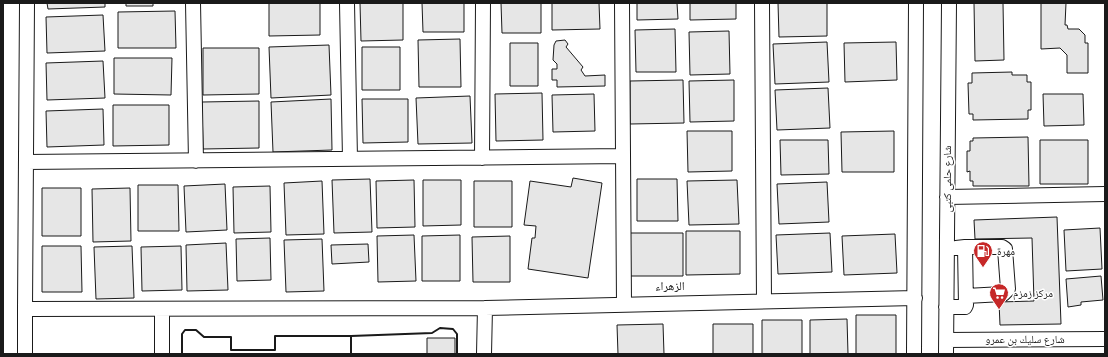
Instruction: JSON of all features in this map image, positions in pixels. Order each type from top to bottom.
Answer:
[{"type":"street","points":[[25,354],[27,3]]},
{"type":"street","points":[[193,3],[196,161]]},
{"type":"street","points":[[347,3],[350,159]]},
{"type":"street","points":[[482,158],[483,3]]},
{"type":"street","points":[[622,3],[624,304]]},
{"type":"street","points":[[762,3],[764,301]]},
{"type":"street","points":[[914,354],[916,3]]},
{"type":"street","name":"شارع حلمى كتبى","points":[[946,354],[949,3]]},
{"type":"street","points":[[26,162],[623,156]]},
{"type":"street","points":[[947,198],[1105,194]]},
{"type":"street","points":[[947,248],[1002,247],[1006,249],[1008,289],[1003,294],[966,296]]},
{"type":"street","points":[[946,307],[965,307],[965,248]]},
{"type":"street","points":[[946,277],[966,276]]},
{"type":"street","points":[[25,309],[485,308],[914,298]]},
{"type":"street","points":[[484,354],[485,308]]},
{"type":"street","points":[[162,309],[162,354]]},
{"type":"street","name":"شارع سليك بن عمرو","points":[[946,340],[1105,339]]},
{"type":"building","points":[[47,3],[105,3],[105,7],[48,9]]},
{"type":"building","points":[[126,3],[153,3],[153,6],[126,6]]},
{"type":"building","points":[[269,3],[320,3],[320,35],[269,36]]},
{"type":"building","points":[[360,3],[403,3],[403,40],[361,41]]},
{"type":"building","points":[[422,3],[464,3],[464,32],[423,32]]},
{"type":"building","points":[[501,3],[541,3],[541,33],[502,33]]},
{"type":"building","points":[[552,3],[599,3],[600,29],[552,30]]},
{"type":"building","points":[[637,3],[677,3],[678,19],[637,20]]},
{"type":"building","points":[[690,3],[736,3],[736,19],[690,20]]},
{"type":"building","points":[[778,3],[827,3],[827,36],[779,37]]},
{"type":"building","points":[[974,3],[1003,3],[1004,60],[975,61]]},
{"type":"building","points":[[1041,3],[1066,3],[1065,25],[1067,25],[1068,29],[1079,29],[1085,35],[1085,43],[1088,43],[1088,73],[1067,73],[1067,55],[1060,48],[1041,49]]},
{"type":"building","points":[[175,11],[176,48],[118,48],[118,12]]},
{"type":"building","points":[[103,15],[105,51],[47,53],[46,17]]},
{"type":"building","points":[[675,29],[676,72],[636,72],[635,30]]},
{"type":"building","points":[[729,31],[730,74],[690,75],[689,32]]},
{"type":"building","points":[[460,39],[461,87],[419,87],[418,40]]},
{"type":"building","points":[[565,40],[568,44],[566,47],[583,67],[581,70],[585,76],[605,75],[605,86],[557,87],[557,80],[552,80],[552,69],[557,69],[557,64],[553,60],[554,45],[556,41]]},
{"type":"building","points":[[827,42],[829,82],[775,84],[773,44]]},
{"type":"building","points":[[896,42],[897,80],[845,82],[844,43]]},
{"type":"building","points":[[510,43],[538,43],[538,86],[510,86]]},
{"type":"building","points":[[329,45],[331,95],[271,98],[269,47]]},
{"type":"building","points":[[362,47],[400,47],[400,90],[362,90]]},
{"type":"building","points":[[203,48],[259,48],[259,94],[203,95]]},
{"type":"building","points":[[114,58],[172,58],[171,95],[114,94]]},
{"type":"building","points":[[103,61],[105,98],[47,100],[46,63]]},
{"type":"building","points":[[1012,72],[1012,75],[1027,75],[1027,82],[1031,82],[1031,110],[1028,110],[1028,119],[973,120],[973,114],[969,114],[968,83],[972,83],[972,73]]},
{"type":"building","points":[[683,80],[684,123],[630,124],[630,81]]},
{"type":"building","points":[[734,80],[734,121],[690,122],[689,81]]},
{"type":"building","points":[[828,88],[830,128],[777,130],[775,90]]},
{"type":"building","points":[[542,93],[543,140],[496,141],[495,94]]},
{"type":"building","points":[[594,94],[595,131],[553,132],[552,95]]},
{"type":"building","points":[[1043,94],[1083,94],[1084,125],[1044,126]]},
{"type":"building","points":[[470,96],[472,143],[418,144],[416,98]]},
{"type":"building","points":[[331,99],[332,150],[273,152],[271,102]]},
{"type":"building","points":[[362,99],[408,99],[408,142],[363,143]]},
{"type":"building","points":[[259,101],[259,148],[203,149],[202,102]]},
{"type":"building","points":[[113,105],[169,105],[169,145],[113,146]]},
{"type":"building","points":[[103,109],[104,145],[47,147],[46,111]]},
{"type":"building","points":[[687,131],[732,131],[732,171],[688,172]]},
{"type":"building","points":[[894,131],[894,172],[842,172],[841,132]]},
{"type":"building","points":[[1028,137],[1029,186],[973,186],[973,181],[970,181],[970,171],[967,172],[967,151],[970,151],[970,141],[973,141],[973,138]]},
{"type":"building","points":[[780,140],[828,140],[829,174],[781,175]]},
{"type":"building","points":[[1040,140],[1088,140],[1088,184],[1040,184]]},
{"type":"building","points":[[573,178],[602,183],[588,278],[528,269],[532,238],[535,238],[536,226],[524,225],[530,181],[571,187]]},
{"type":"building","points":[[370,179],[372,232],[334,233],[332,180]]},
{"type":"building","points":[[637,179],[677,179],[678,221],[637,221]]},
{"type":"building","points":[[414,180],[415,227],[377,228],[376,181]]},
{"type":"building","points":[[423,180],[461,180],[461,225],[423,226]]},
{"type":"building","points":[[737,180],[739,224],[689,225],[687,181]]},
{"type":"building","points":[[322,181],[324,234],[286,235],[284,183]]},
{"type":"building","points":[[474,181],[512,181],[512,227],[474,227]]},
{"type":"building","points":[[827,182],[829,222],[779,224],[777,184]]},
{"type":"building","points":[[225,184],[227,230],[186,232],[184,186]]},
{"type":"building","points":[[138,185],[178,185],[179,231],[138,231]]},
{"type":"building","points":[[270,186],[271,232],[234,233],[233,187]]},
{"type":"building","points":[[42,188],[81,188],[81,236],[42,236]]},
{"type":"building","points":[[130,188],[131,241],[93,242],[92,189]]},
{"type":"building","points":[[1057,217],[1061,324],[1000,325],[999,302],[1034,301],[1032,238],[975,239],[974,220]]},
{"type":"building","points":[[1100,228],[1102,269],[1066,271],[1064,230]]},
{"type":"building","points":[[686,231],[740,231],[740,274],[686,275]]},
{"type":"building","points":[[629,233],[683,233],[683,276],[629,276]]},
{"type":"building","points":[[830,233],[832,272],[778,274],[776,235]]},
{"type":"building","points":[[895,234],[897,273],[844,275],[842,236]]},
{"type":"building","points":[[414,235],[416,281],[378,282],[377,236]]},
{"type":"building","points":[[460,235],[460,281],[422,281],[422,236]]},
{"type":"building","points":[[510,236],[510,282],[473,282],[472,237]]},
{"type":"building","points":[[270,238],[271,280],[237,281],[236,239]]},
{"type":"building","points":[[322,239],[324,291],[286,292],[284,240]]},
{"type":"building","points":[[226,243],[228,290],[187,291],[186,245]]},
{"type":"building","points":[[368,244],[369,262],[332,264],[331,245]]},
{"type":"building","points":[[42,246],[81,246],[82,292],[42,292]]},
{"type":"building","points":[[132,246],[134,298],[96,299],[94,247]]},
{"type":"building","points":[[181,246],[182,290],[142,291],[141,247]]},
{"type":"building","points":[[1101,276],[1103,300],[1081,302],[1081,305],[1068,307],[1066,279]]},
{"type":"building","points":[[856,315],[896,315],[896,354],[856,354]]},
{"type":"building","points":[[847,319],[848,354],[810,354],[810,320]]},
{"type":"building","points":[[762,320],[802,320],[802,354],[762,354]]},
{"type":"building","points":[[663,324],[664,354],[618,354],[617,325]]},
{"type":"building","points":[[713,324],[753,324],[753,354],[713,354]]},
{"type":"building","points":[[427,338],[455,338],[455,354],[427,354]]},
{"type":"wall","points":[[351,336],[432,333],[440,328],[453,329],[457,334],[457,354]]},
{"type":"wall","points":[[182,354],[182,334],[185,330],[196,330],[204,337],[231,337],[231,350],[275,350],[275,336],[351,336],[351,354]]},
{"type":"place","name":"مهرة","points":[[983,268]]},
{"type":"place","name":"مركز زمزم","points":[[999,310]]},
{"type":"district","name":"الزهراء","points":[[670,285]]}]
